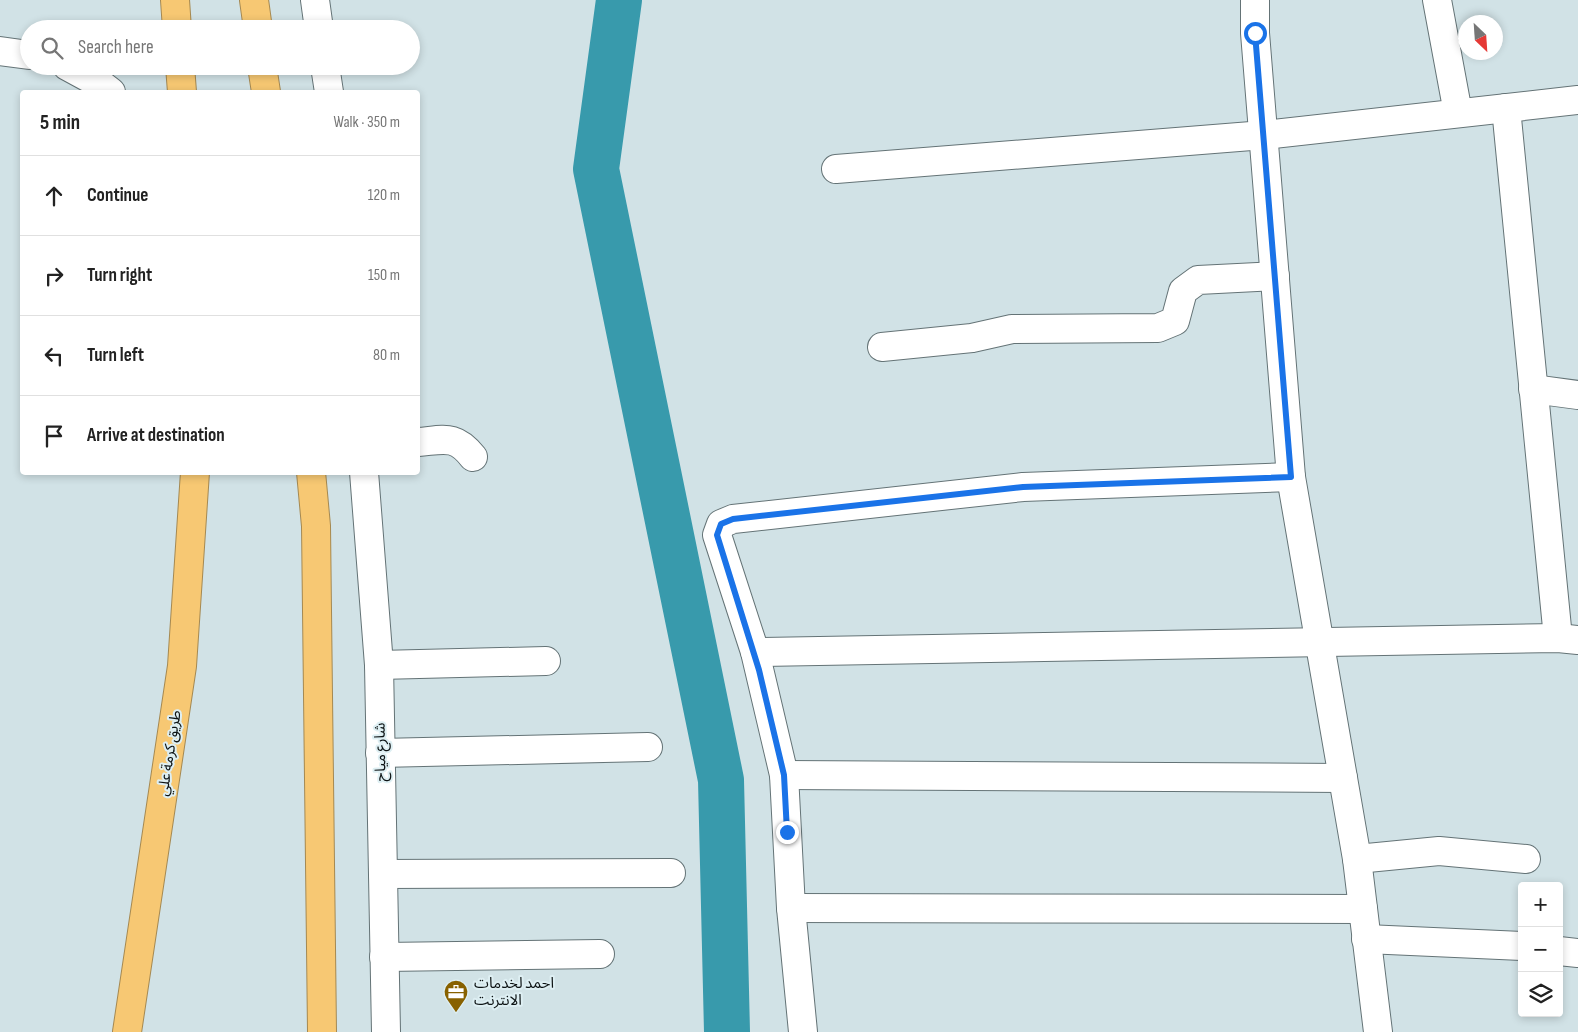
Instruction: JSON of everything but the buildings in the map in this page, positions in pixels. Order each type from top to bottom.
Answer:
[{"type":"highway","points":[[175,0],[176,20]]},
{"type":"highway","points":[[254,0],[257,20]]},
{"type":"highway","points":[[181,75],[182,90]]},
{"type":"highway","points":[[263,75],[266,90]]},
{"type":"highway","name":"طريق كرمة علي","points":[[127,1032],[182,666],[195,475]]},
{"type":"highway","points":[[311,475],[316,526],[322,1032]]},
{"type":"street","points":[[315,0],[318,20]]},
{"type":"street","points":[[1255,0],[1291,477],[1357,859],[1378,1032]]},
{"type":"street","points":[[1437,0],[1458,113]]},
{"type":"street","points":[[0,51],[20,54]]},
{"type":"street","points":[[84,75],[108,90]]},
{"type":"street","points":[[326,75],[328,90]]},
{"type":"street","points":[[836,169],[1264,135],[1578,100]]},
{"type":"street","points":[[755,652],[1568,639],[1533,389],[1506,108]]},
{"type":"street","points":[[882,347],[972,338],[1012,329],[1158,328],[1175,321],[1182,291],[1198,280],[1275,276]]},
{"type":"street","points":[[1533,389],[1578,395]]},
{"type":"street","points":[[420,442],[454,439],[464,446],[472,457]]},
{"type":"street","name":"شارع مياح","points":[[364,475],[379,664],[386,1032]]},
{"type":"street","points":[[803,1032],[791,908],[784,775],[755,652],[717,535],[721,524],[733,519],[1023,487],[1291,477]]},
{"type":"street","points":[[379,664],[546,661]]},
{"type":"street","points":[[380,753],[648,747]]},
{"type":"street","points":[[784,775],[1343,778]]},
{"type":"street","points":[[1357,859],[1439,852],[1526,859]]},
{"type":"street","points":[[383,874],[671,873]]},
{"type":"street","points":[[791,908],[1363,909]]},
{"type":"street","points":[[1366,939],[1518,946]]},
{"type":"street","points":[[1563,951],[1578,953]]},
{"type":"street","points":[[384,957],[600,954]]},
{"type":"waterway","points":[[619,0],[596,169],[721,780],[727,1032]]},
{"type":"place","name":"احمد لخدمات الانترنت","points":[[456,1013]]},
{"type":"route","points":[[787,832],[784,775],[755,652],[717,535],[721,524],[733,519],[1023,487],[1291,477],[1255,33]]}]
